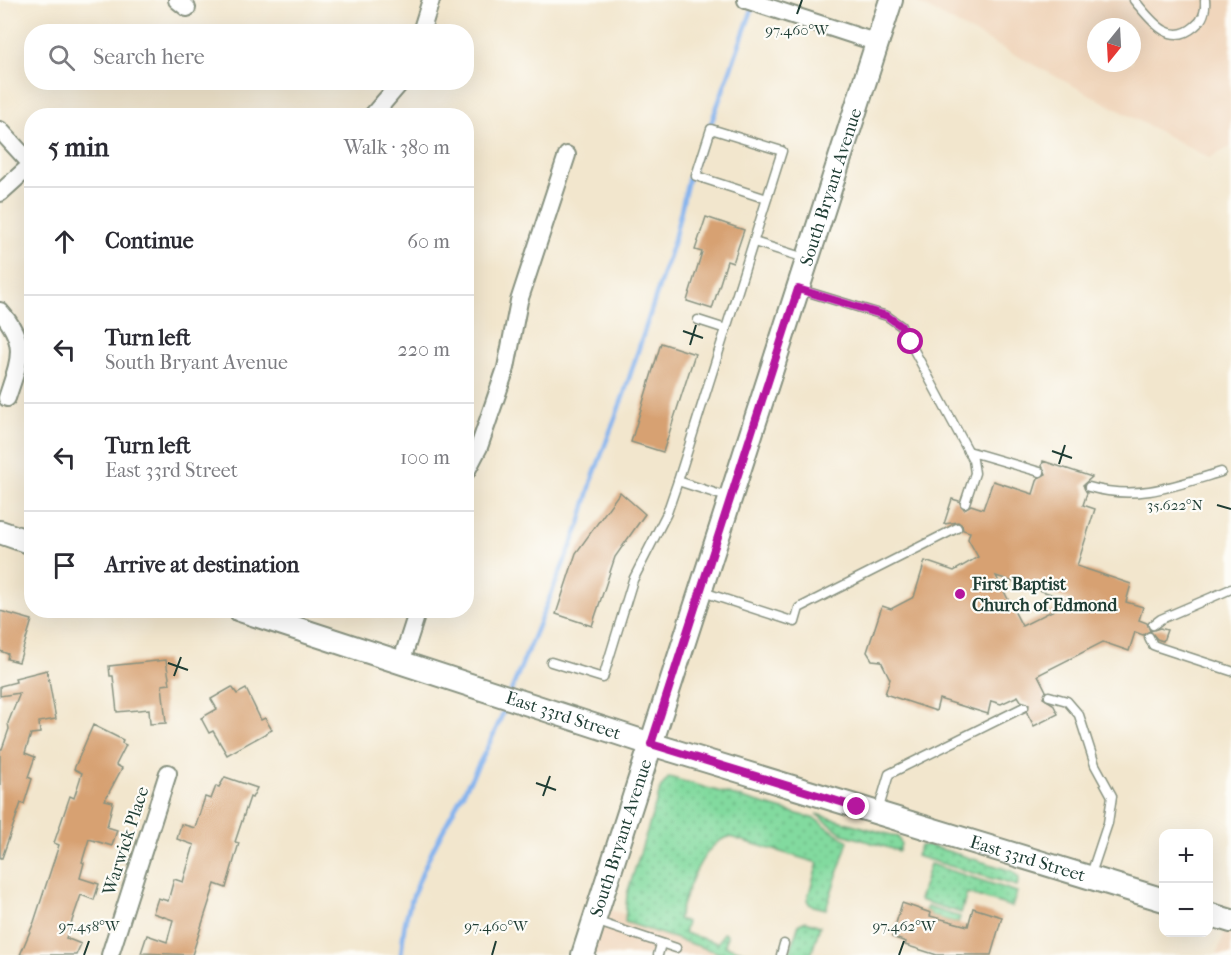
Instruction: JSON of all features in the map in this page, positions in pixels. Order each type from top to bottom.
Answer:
[{"type":"street","points":[[424,24],[431,0]]},
{"type":"street","points":[[746,0],[878,43]]},
{"type":"street","name":"South Bryant Avenue","points":[[583,955],[891,0]]},
{"type":"street","points":[[379,108],[394,90]]},
{"type":"street","points":[[0,130],[24,157]]},
{"type":"street","points":[[474,457],[506,368],[519,301],[567,155]]},
{"type":"street","points":[[0,193],[24,171]]},
{"type":"street","points":[[0,311],[19,339],[21,351],[7,398]]},
{"type":"street","points":[[0,532],[24,540]]},
{"type":"street","name":"East 33rd Street","points":[[264,618],[651,744],[1159,899]]},
{"type":"street","points":[[401,663],[415,618]]},
{"type":"street","name":"Warwick Place","points":[[110,955],[168,773]]},
{"type":"street","points":[[1213,915],[1231,921]]},
{"type":"lane","points":[[1134,0],[1157,28],[1177,34],[1192,29],[1199,23],[1205,9],[1205,0]]},
{"type":"lane","points":[[551,662],[603,678],[633,580],[667,513],[678,482],[782,152],[711,129],[696,176],[767,199]]},
{"type":"lane","points":[[754,242],[808,259]]},
{"type":"lane","points":[[798,289],[887,316],[901,326],[973,460],[975,473],[965,503]]},
{"type":"lane","points":[[698,320],[726,329]]},
{"type":"lane","points":[[968,451],[1040,472]]},
{"type":"lane","points":[[1089,487],[1117,495],[1140,494],[1221,472]]},
{"type":"lane","points":[[678,482],[730,498]]},
{"type":"lane","points":[[700,591],[795,622],[800,608],[957,528]]},
{"type":"lane","points":[[1153,625],[1161,619],[1231,588]]},
{"type":"lane","points":[[1149,637],[1153,645],[1231,671]]},
{"type":"lane","points":[[1049,696],[1067,701],[1079,715],[1095,765],[1112,796],[1108,823],[1089,878]]},
{"type":"lane","points":[[877,813],[889,774],[1024,707]]},
{"type":"lane","points":[[594,921],[676,948]]},
{"type":"lane","points":[[658,955],[661,944]]},
{"type":"lane","points":[[781,955],[784,944]]},
{"type":"shaded area","points":[[912,0],[1231,0],[1231,147],[1209,158]]},
{"type":"shaded area","points":[[599,906],[748,955],[583,955]]},
{"type":"shaded area","points":[[1228,920],[1231,921],[1231,955],[1217,955]]},
{"type":"green space","points":[[669,777],[815,819],[848,841],[826,909],[810,905],[807,900],[818,863],[730,837],[711,848],[703,858],[690,884],[678,919],[687,922],[684,933],[718,943],[723,933],[727,935],[725,946],[755,955],[725,955],[625,922],[627,894],[661,787]]},
{"type":"green space","points":[[816,814],[898,837],[901,844],[899,851],[843,834]]},
{"type":"green space","points":[[928,845],[1012,871],[1019,878],[1017,886],[916,856],[920,846]]},
{"type":"green space","points":[[930,864],[1017,892],[1012,907],[967,893],[961,913],[919,900]]},
{"type":"green space","points":[[927,907],[960,917],[958,923],[930,916],[931,913],[925,911]]},
{"type":"green space","points":[[806,921],[820,926],[811,955],[789,955],[799,924]]},
{"type":"building","points":[[706,217],[744,230],[733,263],[727,261],[712,309],[687,301],[702,252],[695,250]]},
{"type":"building","points":[[661,343],[695,354],[663,452],[631,442]]},
{"type":"building","name":"First Baptist Church of Edmond","points":[[1043,461],[1092,477],[1083,485],[1087,493],[1083,505],[1095,509],[1077,566],[1131,584],[1126,602],[1143,607],[1139,620],[1147,623],[1150,631],[1143,635],[1135,632],[1129,651],[1103,642],[1038,675],[1046,691],[1043,698],[1053,704],[1058,714],[1034,726],[1027,713],[1029,704],[1021,701],[1018,696],[1001,704],[991,701],[988,714],[939,699],[936,711],[885,694],[890,679],[881,661],[872,660],[867,652],[882,606],[891,609],[914,597],[925,561],[954,571],[978,557],[968,539],[970,532],[963,530],[962,525],[958,522],[944,524],[952,499],[959,501],[964,509],[971,505],[983,509],[993,481],[1033,494],[1038,478],[1046,474],[1042,466]],"holes":[[[996,576],[1072,601],[1022,626]]]},
{"type":"building","points":[[620,492],[645,514],[615,557],[592,626],[556,614],[576,553]]},
{"type":"building","points":[[0,611],[32,620],[19,662],[7,659],[8,654],[0,651]]},
{"type":"building","points":[[1160,628],[1167,630],[1163,641],[1157,639],[1150,631]]},
{"type":"building","points":[[166,660],[170,684],[162,685],[166,723],[150,724],[149,709],[117,712],[113,676],[110,676],[109,666]]},
{"type":"building","points":[[47,670],[56,719],[39,722],[40,733],[31,734],[25,753],[35,757],[28,777],[32,779],[24,804],[21,803],[2,858],[0,858],[0,749],[2,749],[9,729],[8,723],[20,693],[0,696],[0,686],[16,682],[15,678]]},
{"type":"building","points":[[232,687],[237,694],[246,689],[261,720],[265,718],[272,730],[227,755],[213,731],[209,733],[201,718],[217,709],[211,699]]},
{"type":"building","points":[[93,725],[123,740],[122,743],[126,745],[116,765],[122,768],[105,800],[113,802],[107,827],[117,830],[112,846],[89,839],[82,862],[84,863],[80,878],[99,884],[94,900],[81,895],[66,938],[81,944],[76,955],[20,955],[34,922],[59,845],[54,843],[70,796],[74,798],[82,773],[74,769]]},
{"type":"building","points":[[225,777],[257,788],[252,798],[250,797],[235,842],[239,843],[226,888],[215,884],[192,955],[141,953],[147,935],[167,942],[173,920],[153,913],[158,898],[168,901],[174,879],[183,882],[194,845],[177,839],[181,824],[195,828],[205,797],[211,799],[216,786],[219,787]]},
{"type":"building","points":[[902,903],[931,913],[930,916],[968,926],[973,908],[1002,917],[991,955],[937,955],[905,945],[906,942],[892,937]]},
{"type":"waterway","points":[[709,129],[753,7]]},
{"type":"waterway","points":[[511,691],[580,524],[592,480],[624,394],[674,240],[688,180],[702,145]]},
{"type":"waterway","points":[[401,955],[406,919],[416,886],[495,732],[506,705]]},
{"type":"place","name":"First Baptist Church of Edmond","points":[[960,594]]},
{"type":"route","points":[[857,807],[651,744],[798,289],[887,316],[901,326],[911,342]]}]
